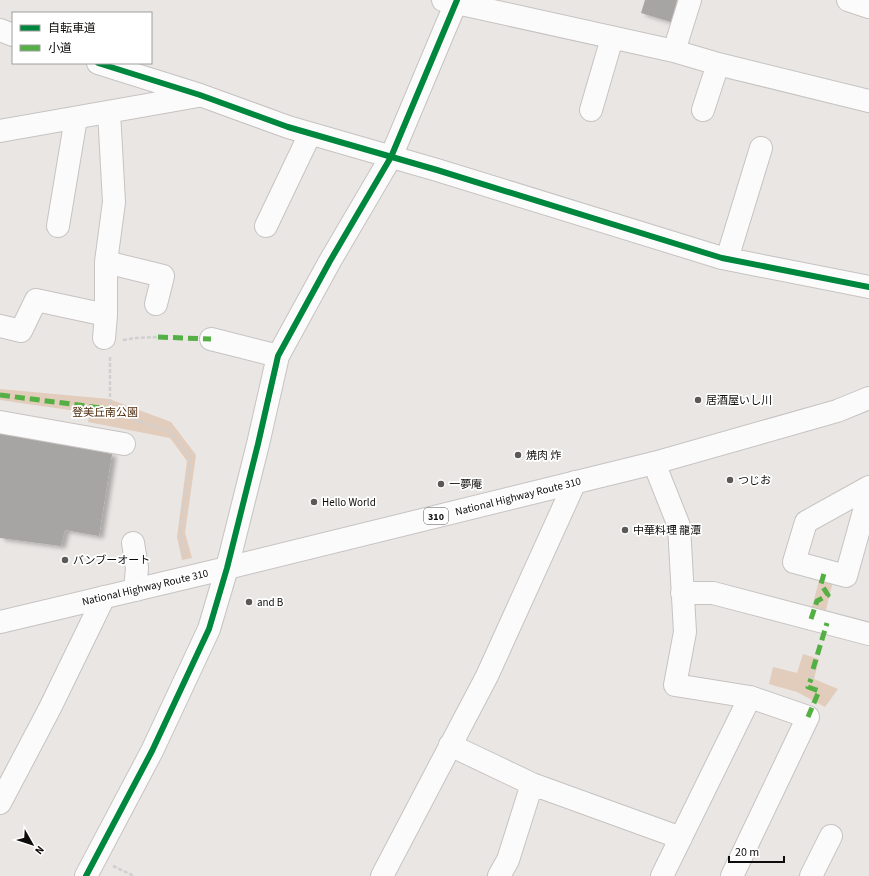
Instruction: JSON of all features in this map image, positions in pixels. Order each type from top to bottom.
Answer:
[{"type":"main road","points":[[674,51],[690,0]]},
{"type":"main road","points":[[848,0],[869,6]]},
{"type":"main road","points":[[86,876],[152,751],[209,629],[227,568],[278,356],[330,261],[392,157],[452,1],[674,51],[718,64],[869,100]]},
{"type":"main road","points":[[0,30],[12,35]]},
{"type":"main road","points":[[591,110],[612,38]]},
{"type":"main road","points":[[101,64],[200,95],[288,128],[392,157],[727,259],[869,287]]},
{"type":"main road","points":[[702,110],[718,64]]},
{"type":"main road","points":[[0,131],[200,95]]},
{"type":"main road","points":[[109,112],[114,202],[106,262],[106,314],[114,343]]},
{"type":"main road","points":[[58,226],[76,118]]},
{"type":"main road","points":[[266,226],[310,134]]},
{"type":"main road","points":[[727,259],[761,148]]},
{"type":"main road","points":[[106,262],[164,276],[156,304]]},
{"type":"main road","points":[[0,326],[21,332],[36,300],[106,314]]},
{"type":"main road","points":[[211,339],[278,356]]},
{"type":"main road","name":"National Highway Route 310","points":[[0,622],[654,463],[837,411],[869,398]]},
{"type":"main road","points":[[0,422],[124,444]]},
{"type":"main road","points":[[654,463],[679,526],[685,632],[675,685],[750,698],[808,717],[732,876]]},
{"type":"main road","points":[[382,876],[487,676],[575,482]]},
{"type":"main road","points":[[869,487],[806,522],[794,562],[846,576],[869,493]]},
{"type":"main road","points":[[133,543],[137,568],[135,590]]},
{"type":"main road","points":[[682,593],[712,594],[869,634]]},
{"type":"main road","points":[[0,803],[50,708],[104,597]]},
{"type":"main road","points":[[662,876],[750,698]]},
{"type":"main road","points":[[450,745],[532,784],[681,838]]},
{"type":"main road","points":[[499,876],[508,860],[532,784]]},
{"type":"main road","points":[[811,876],[831,836]]},
{"type":"path","points":[[158,337],[136,338],[114,343],[110,357],[110,409],[115,413],[171,432],[191,458],[180,534],[190,577]]},
{"type":"path","points":[[811,679],[813,669]]},
{"type":"green space","name":"登美丘南公園","points":[[0,389],[109,399],[171,422],[196,455],[185,533],[192,558],[182,560],[177,537],[187,461],[170,438],[88,422],[90,413],[0,400]]},
{"type":"green space","points":[[820,577],[833,581],[826,610],[812,607]]},
{"type":"green space","points":[[803,654],[819,659],[814,679],[838,689],[825,707],[797,692],[769,684],[773,667],[797,673]]},
{"type":"building","points":[[645,0],[677,0],[671,22],[641,13]]},
{"type":"building","points":[[0,432],[112,454],[99,536],[65,530],[61,546],[0,538]]},
{"type":"marked path","points":[[158,337],[211,339]]},
{"type":"marked path","points":[[0,395],[110,409]]},
{"type":"marked path","points":[[811,619],[817,601],[828,595],[821,584],[825,570]]},
{"type":"marked path","points":[[813,669],[827,623]]},
{"type":"marked path","points":[[808,717],[819,691],[808,687],[811,679]]},
{"type":"cycle path","points":[[86,876],[152,751],[209,629],[227,568],[278,356],[330,261],[391,157],[457,0]]},
{"type":"cycle path","points":[[101,64],[200,95],[288,127],[437,170],[722,258],[869,287]]},
{"type":"place","name":"居酒屋いし川","points":[[698,400]]},
{"type":"place","name":"焼肉 炸","points":[[518,455]]},
{"type":"place","name":"つじお","points":[[730,480]]},
{"type":"place","name":"一夢庵","points":[[441,484]]},
{"type":"place","name":"Hello World","points":[[314,502]]},
{"type":"place","name":"中華料理 龍潭","points":[[625,530]]},
{"type":"place","name":"バンブーオート","points":[[65,560]]},
{"type":"place","name":"and B","points":[[249,602]]}]
